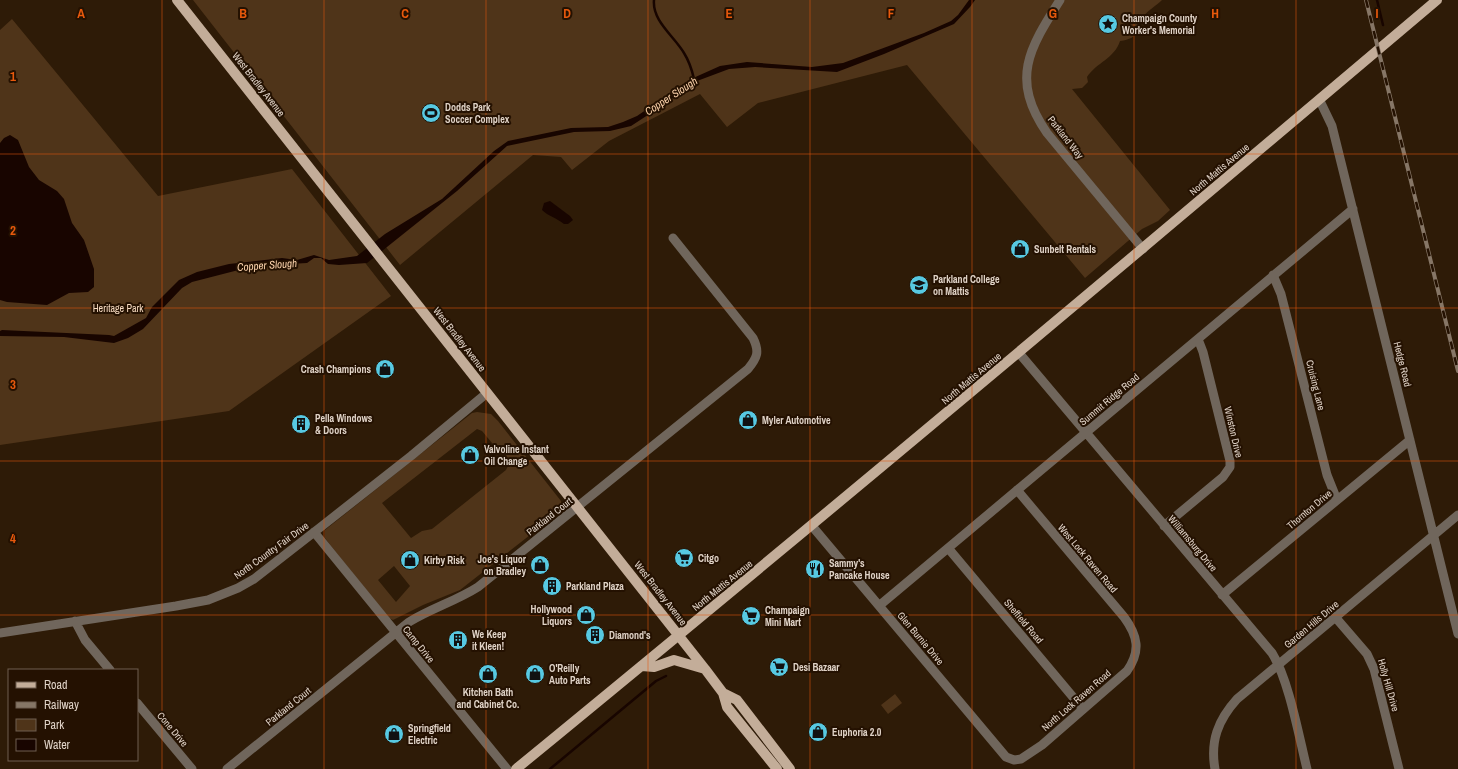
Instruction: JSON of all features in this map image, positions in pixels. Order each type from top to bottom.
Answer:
[{"type":"main road","name":"West Bradley Avenue","points":[[177,0],[705,669],[723,693],[727,706],[777,769]]},
{"type":"main road","name":"North Mattis Avenue","points":[[516,769],[812,526],[1320,101],[1437,0]]},
{"type":"main road","points":[[642,666],[654,667],[674,660],[705,669]]},
{"type":"main road","name":"West Bradley Avenue","points":[[723,693],[737,700],[790,769]]},
{"type":"street","name":"Parkland Way","points":[[1060,0],[1041,29],[1029,55],[1026,75],[1030,100],[1039,122],[1047,133],[1143,249]]},
{"type":"street","name":"Hedge Road","points":[[1320,101],[1332,126],[1458,634]]},
{"type":"street","name":"Summit Ridge Road","points":[[880,605],[1353,209]]},
{"type":"street","name":"Parkland Court","points":[[227,769],[395,632],[425,612],[453,602],[468,593],[578,507],[748,369],[758,355],[757,346],[753,338],[673,238]]},
{"type":"street","name":"Cruising Lane","points":[[1273,275],[1281,294],[1327,475],[1336,500]]},
{"type":"street","name":"Winston Drive","points":[[1164,526],[1223,477],[1230,467],[1230,461],[1203,352],[1198,339]]},
{"type":"street","name":"Williamsburg Drive","points":[[1019,353],[1272,653],[1278,666],[1307,769]]},
{"type":"street","name":"North Country Fair Drive","points":[[0,633],[176,606],[221,596],[254,578],[314,532],[411,456],[487,392]]},
{"type":"street","name":"Thornton Drive","points":[[1222,595],[1410,440]]},
{"type":"street","name":"West Lock Raven Road","points":[[1017,490],[1124,618],[1134,634],[1136,643]]},
{"type":"street","name":"Garden Hills Drive","points":[[1214,769],[1213,749],[1217,730],[1222,719],[1237,699],[1458,515]]},
{"type":"street","name":"Glen Burnie Drive","points":[[812,526],[880,605],[1006,757],[1014,760]]},
{"type":"street","name":"Camp Drive","points":[[314,532],[507,769]]},
{"type":"street","name":"Sheffield Road","points":[[948,548],[1083,709]]},
{"type":"street","name":"Holly Hill Drive","points":[[1336,618],[1367,654],[1374,669],[1399,769]]},
{"type":"street","points":[[75,621],[85,640],[109,669]]},
{"type":"street","name":"North Lock Raven Road","points":[[1014,760],[1021,759],[1042,745],[1127,671],[1135,657],[1136,643]]},
{"type":"street","name":"Cone Drive","points":[[138,703],[192,769]]},
{"type":"green space","points":[[193,0],[1162,0],[1143,17],[1134,36],[1127,40],[1120,41],[1114,52],[1091,72],[1087,77],[1088,82],[1082,88],[1072,89],[1170,210],[1158,221],[1142,229],[1085,278],[907,65],[758,103],[727,127],[700,94],[609,141],[572,170],[561,157],[533,155],[400,265]]},
{"type":"green space","name":"Heritage Park","points":[[12,19],[158,196],[292,169],[391,296],[229,411],[0,445],[0,30]]},
{"type":"green space","points":[[477,412],[491,414],[498,421],[561,501],[562,510],[460,590],[423,605],[393,620],[389,618],[331,546],[325,538],[325,530],[472,413]],"holes":[[[477,429],[482,431],[507,461],[508,466],[506,470],[432,529],[422,531],[411,538],[382,503]],[[394,566],[410,586],[396,602],[378,580]]]},
{"type":"green space","points":[[895,694],[902,703],[888,714],[881,705]]},
{"type":"water","name":"Copper Slough","points":[[969,0],[975,0],[954,24],[837,72],[755,67],[729,69],[697,81],[631,126],[610,131],[574,132],[507,146],[457,191],[367,263],[339,265],[328,264],[321,258],[314,258],[307,263],[254,266],[192,282],[182,288],[143,329],[128,338],[114,343],[64,337],[0,336],[0,331],[2,330],[114,336],[146,318],[152,307],[179,280],[197,272],[229,264],[282,258],[297,260],[314,255],[329,260],[357,256],[385,234],[442,199],[494,151],[508,141],[571,128],[608,127],[623,122],[637,116],[691,79],[720,66],[747,62],[812,67],[843,63],[924,33],[951,21],[958,15]]},
{"type":"water","points":[[10,135],[18,140],[29,167],[39,180],[57,191],[64,199],[72,223],[84,240],[94,269],[94,287],[88,292],[69,293],[47,305],[7,302],[0,300],[0,143],[4,138]]},
{"type":"water","points":[[550,201],[573,220],[568,224],[564,224],[544,212],[542,210],[544,203]]},
{"type":"waterway","name":"Copper Slough","points":[[654,0],[656,15],[664,28],[686,56],[694,79]]},
{"type":"waterway","points":[[1377,0],[1383,25]]},
{"type":"waterway","points":[[550,769],[656,681],[666,676]]},
{"type":"railway","points":[[1366,0],[1458,371]]},
{"type":"place","name":"Champaign County Worker's Memorial","points":[[1108,24]]},
{"type":"place","name":"Dodds Park Soccer Complex","points":[[431,113]]},
{"type":"place","name":"Sunbelt Rentals","points":[[1020,249]]},
{"type":"place","name":"Parkland College on Mattis","points":[[919,285]]},
{"type":"place","name":"Crash Champions","points":[[385,369]]},
{"type":"place","name":"Myler Automotive","points":[[748,420]]},
{"type":"place","name":"Pella Windows & Doors","points":[[301,424]]},
{"type":"place","name":"Valvoline Instant Oil Change","points":[[470,455]]},
{"type":"place","name":"Citgo","points":[[684,558]]},
{"type":"place","name":"Kirby Risk","points":[[410,560]]},
{"type":"place","name":"Joe's Liquor on Bradley","points":[[540,565]]},
{"type":"place","name":"Sammy's Pancake House","points":[[815,569]]},
{"type":"place","name":"Parkland Plaza","points":[[552,586]]},
{"type":"place","name":"Hollywood Liquors","points":[[586,615]]},
{"type":"place","name":"Champaign Mini Mart","points":[[751,616]]},
{"type":"place","name":"Diamond's","points":[[595,635]]},
{"type":"place","name":"We Keep it Kleen!","points":[[458,640]]},
{"type":"place","name":"Desi Bazaar","points":[[779,667]]},
{"type":"place","name":"Kitchen Bath and Cabinet Co.","points":[[488,674]]},
{"type":"place","name":"O'Reilly Auto Parts","points":[[535,674]]},
{"type":"place","name":"Euphoria 2.0","points":[[818,732]]},
{"type":"place","name":"Springfield Electric","points":[[394,734]]}]
